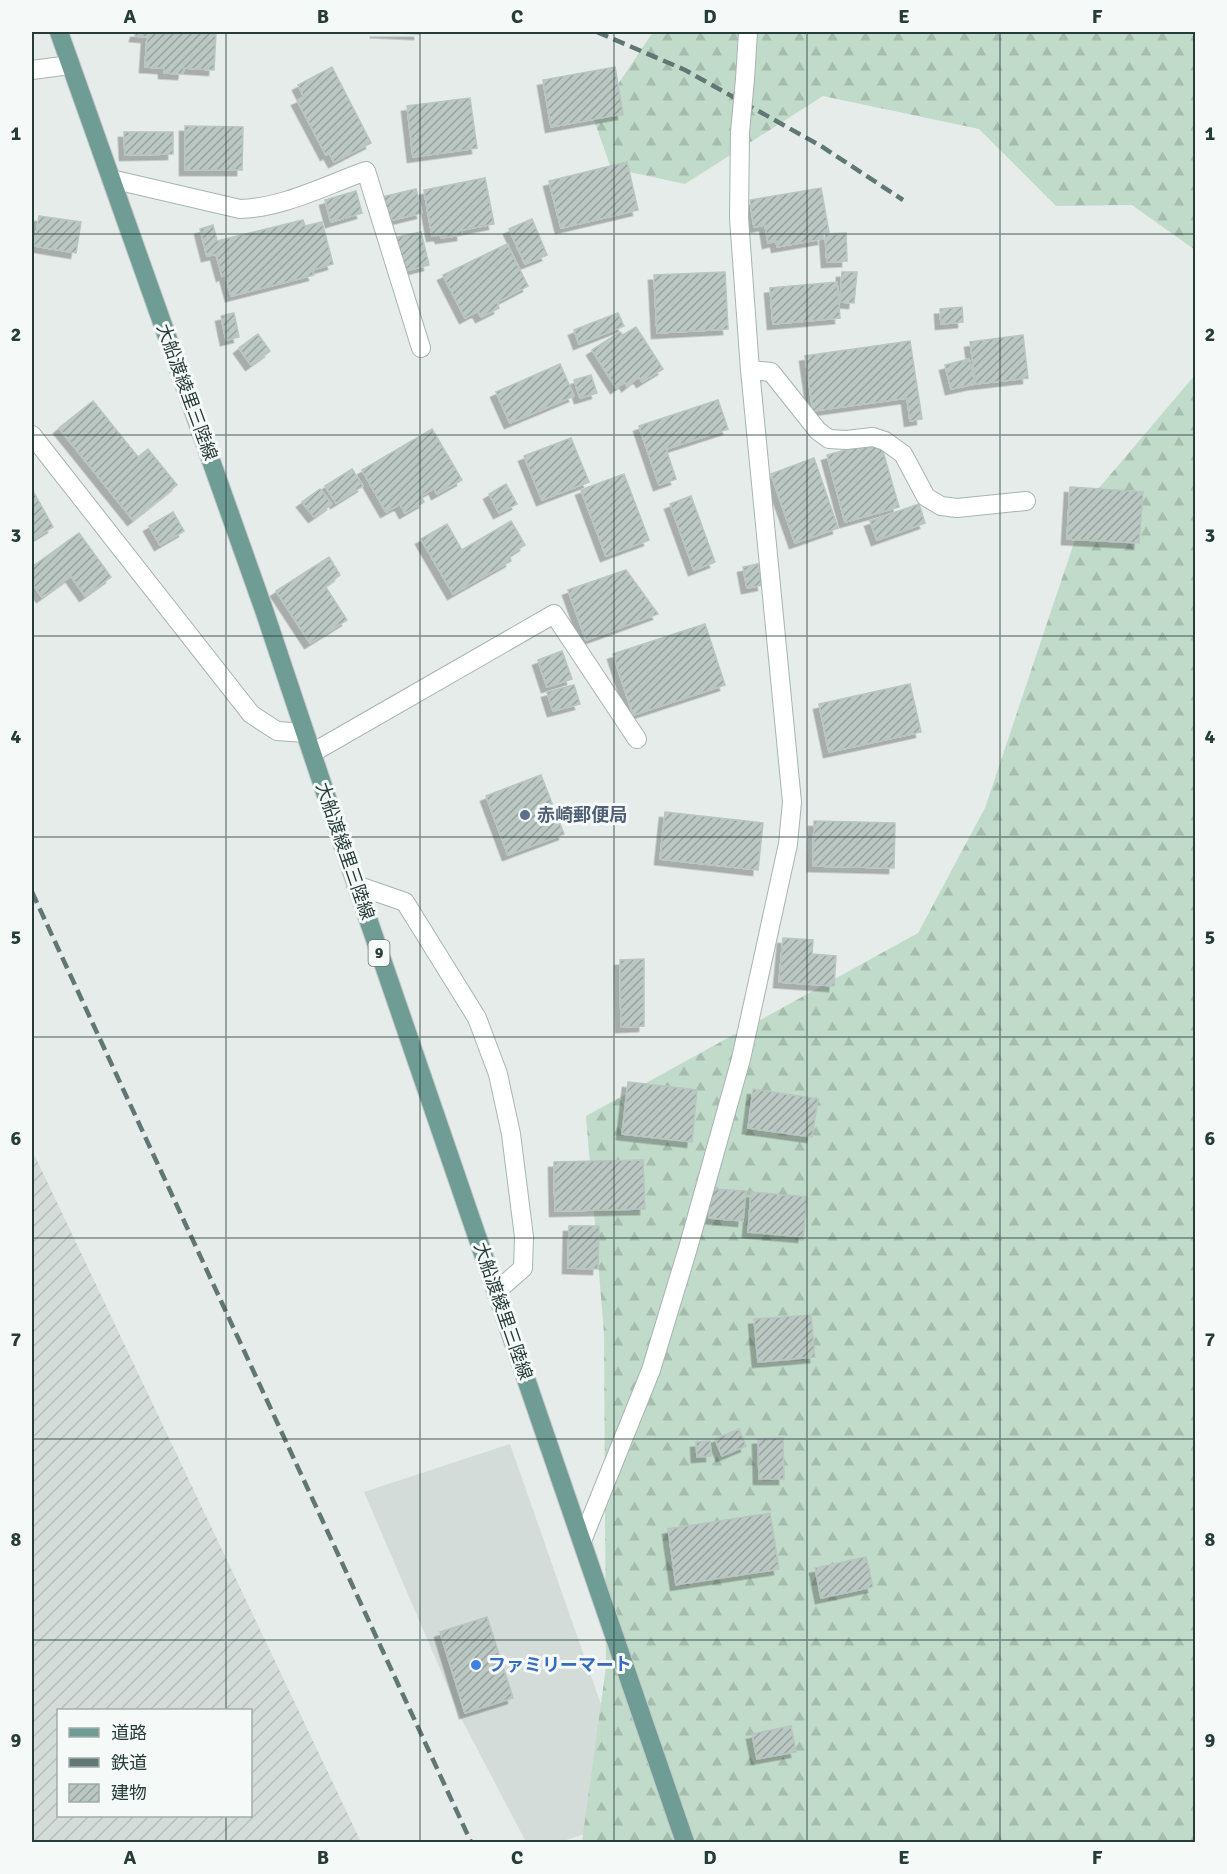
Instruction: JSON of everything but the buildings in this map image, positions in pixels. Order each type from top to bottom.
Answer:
[{"type":"main road","name":"大船渡綾里三陸線","points":[[59,32],[264,610],[356,885],[685,1842]]},
{"type":"street","points":[[582,1541],[651,1370],[688,1248],[741,1059],[788,844],[792,802],[750,370],[739,218],[740,132],[748,32]]},
{"type":"street","points":[[32,70],[70,65]]},
{"type":"street","points":[[111,179],[240,209],[260,209],[366,171],[421,348]]},
{"type":"street","points":[[750,370],[771,372],[818,431],[829,439],[873,437],[885,441],[903,454],[926,497],[941,506],[957,508],[1026,501]]},
{"type":"street","points":[[32,435],[251,714],[277,731],[305,733]]},
{"type":"street","points":[[312,753],[554,614],[637,739]]},
{"type":"street","points":[[356,885],[405,902],[477,1018],[498,1074],[511,1134],[524,1237],[523,1268],[496,1292]]},
{"type":"shaded area","points":[[32,1150],[361,1842],[32,1842]]},
{"type":"shaded area","points":[[510,1444],[640,1816],[560,1842],[526,1842],[462,1720],[364,1492]]},
{"type":"green space","points":[[653,32],[1195,32],[1195,250],[1132,205],[1056,206],[979,129],[823,96],[685,184],[611,168],[594,120]]},
{"type":"green space","points":[[1195,375],[1195,1842],[582,1842],[606,1667],[604,1333],[586,1116],[918,933],[985,808],[1088,501]]},
{"type":"railway","points":[[597,32],[685,70],[821,146],[903,200]]},
{"type":"railway","points":[[32,892],[471,1842]]},
{"type":"place","name":"赤崎郵便局","points":[[525,815]]},
{"type":"place","name":"ファミリーマート","points":[[476,1665]]}]
